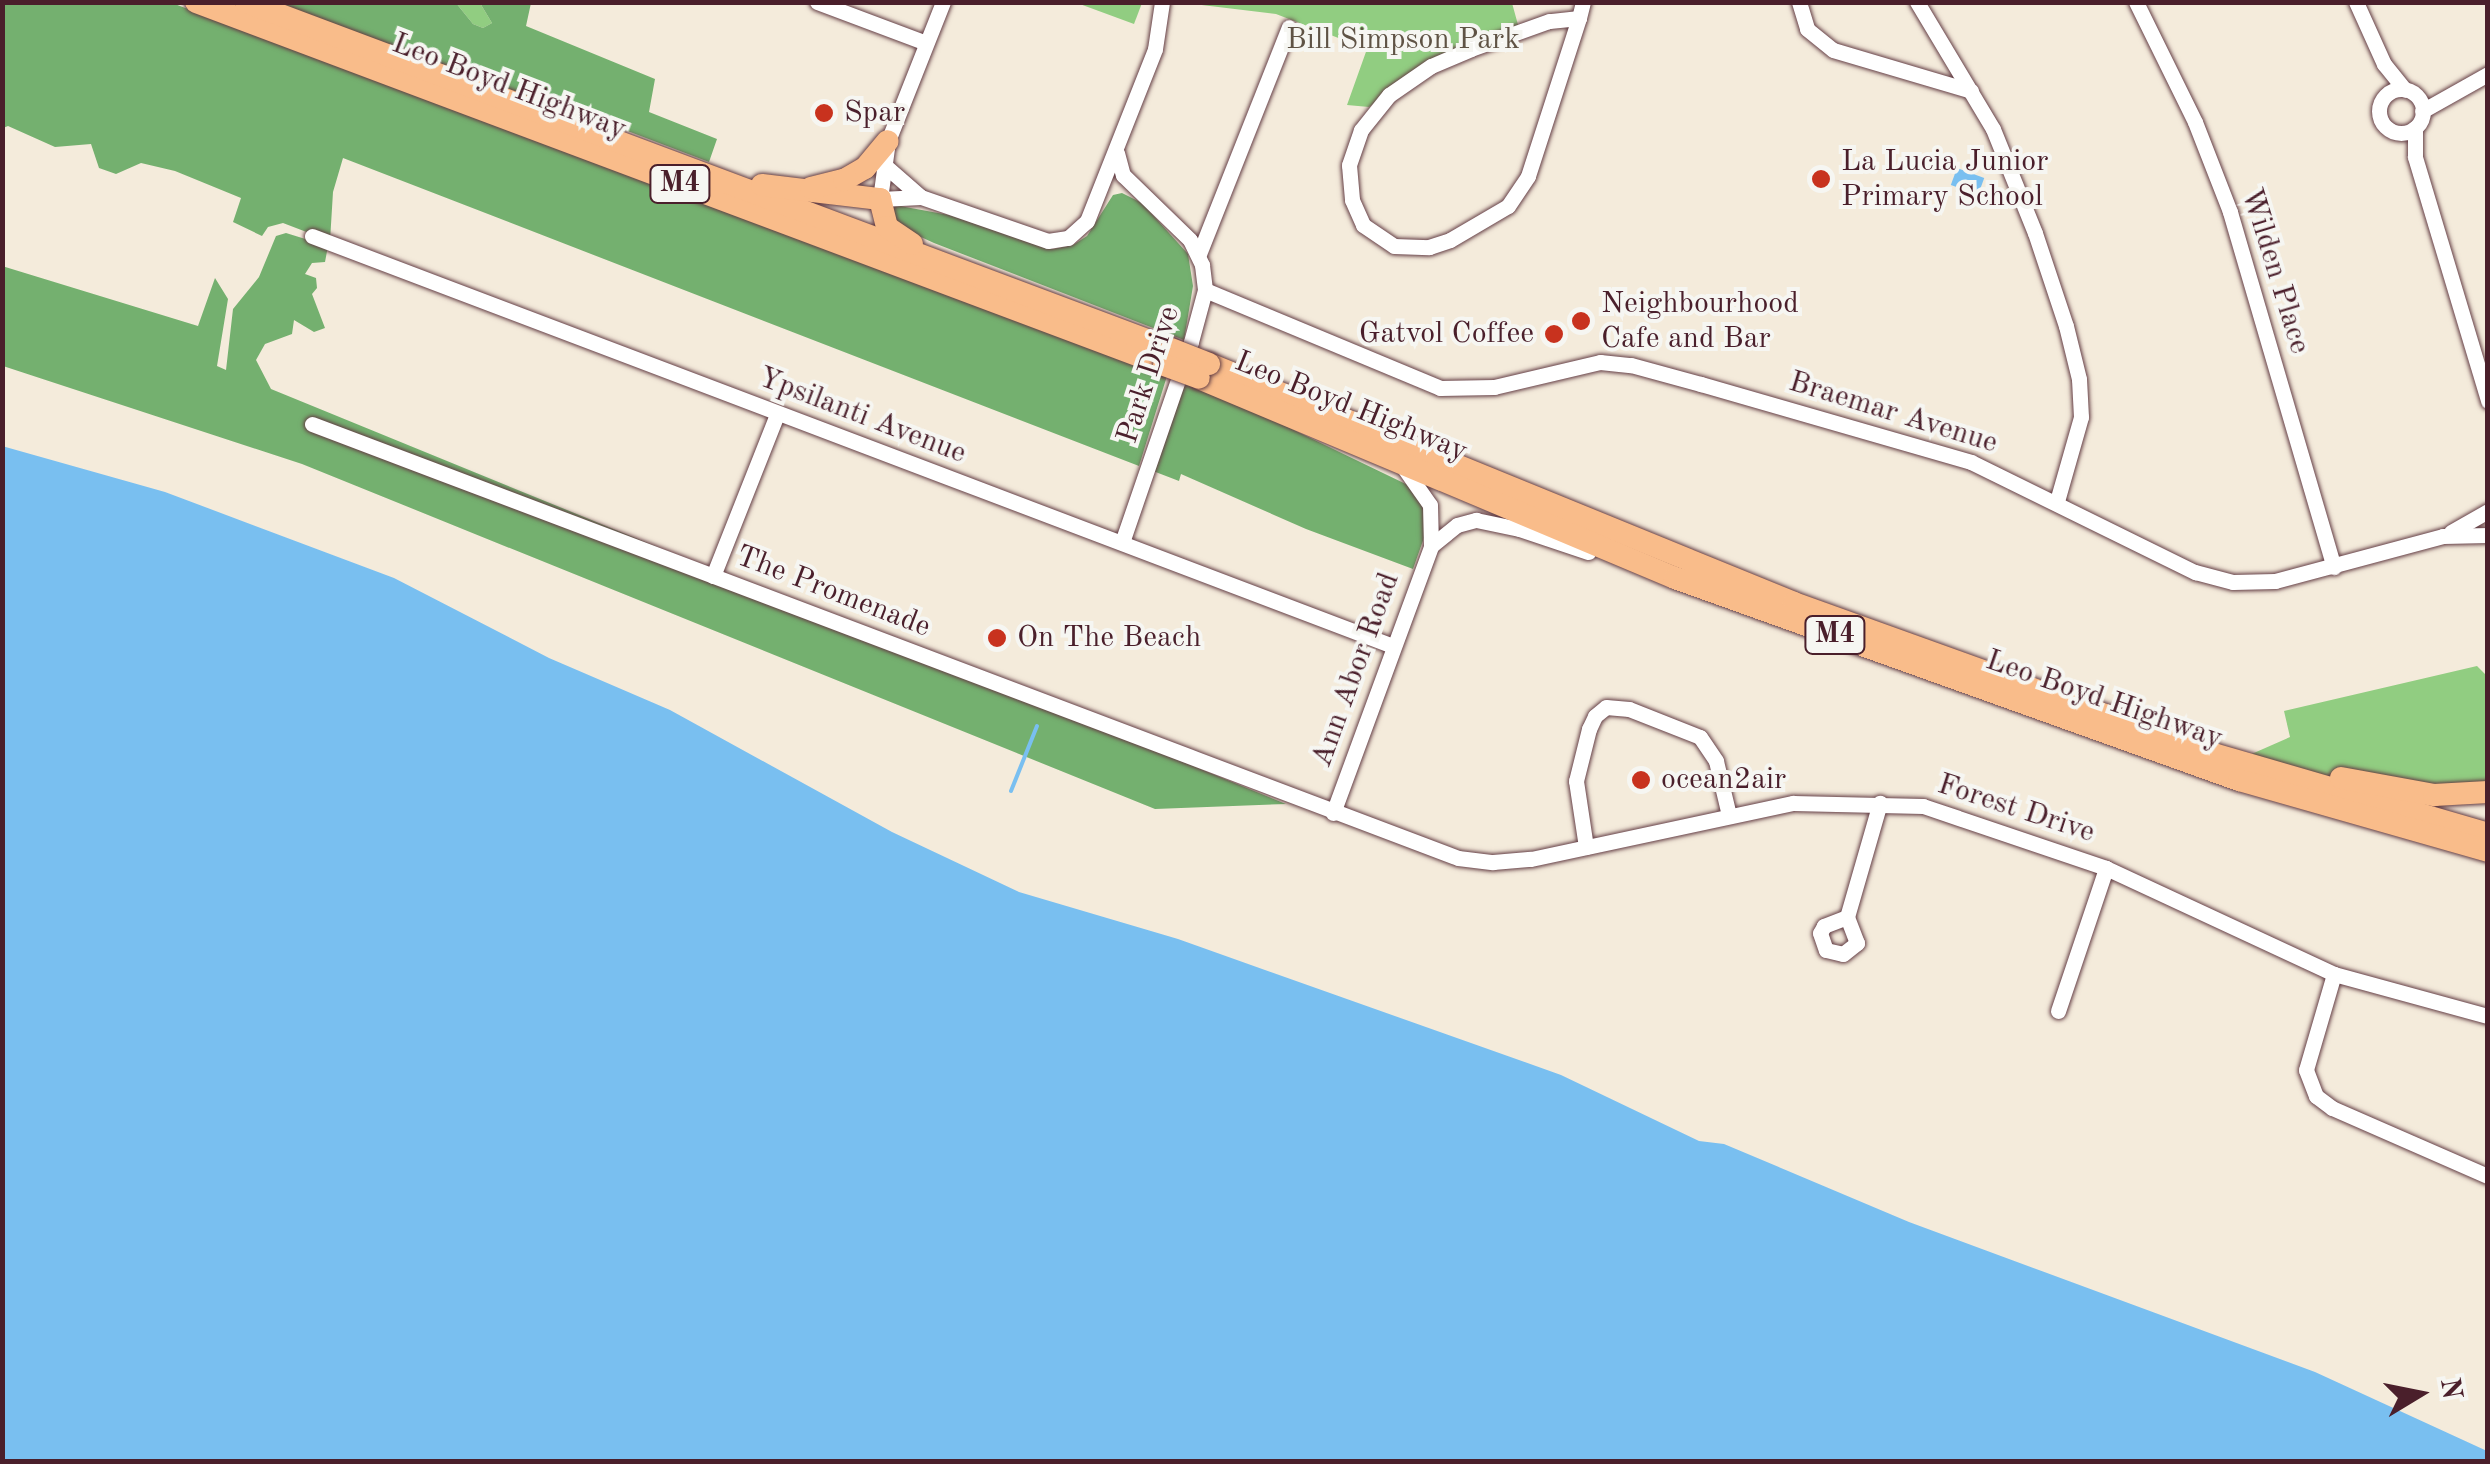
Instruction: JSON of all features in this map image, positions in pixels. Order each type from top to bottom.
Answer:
[{"type":"highway","name":"Leo Boyd Highway","points":[[196,2],[1168,357],[1794,603],[2268,770],[2488,834]]},
{"type":"highway","name":"Leo Boyd Highway","points":[[246,2],[934,260],[1168,357]]},
{"type":"highway","points":[[773,188],[810,188],[844,180],[873,162],[888,141]]},
{"type":"highway","points":[[676,165],[773,188],[880,199],[887,226],[934,260]]},
{"type":"highway","name":"Leo Boyd Highway","points":[[1204,371],[1675,578],[2154,751],[2488,851]]},
{"type":"highway","points":[[2268,770],[2310,772],[2434,795],[2488,792]]},
{"type":"street","points":[[818,2],[926,43]]},
{"type":"street","points":[[922,197],[880,199],[883,164],[888,141],[943,2]]},
{"type":"street","points":[[883,164],[922,197],[1048,241],[1068,238],[1083,228],[1116,149],[1155,49],[1162,2]]},
{"type":"street","points":[[1798,2],[1807,29],[1823,44],[1971,91]]},
{"type":"street","points":[[1917,2],[1993,130],[2036,233],[2079,378],[2081,417],[2057,501]]},
{"type":"street","name":"Wilden Place","points":[[2136,2],[2195,122],[2230,212],[2334,567]]},
{"type":"street","points":[[2356,2],[2384,64],[2415,100],[2416,156],[2488,402]]},
{"type":"street","points":[[1581,10],[1528,176],[1508,206],[1450,240],[1429,247],[1394,246],[1363,225],[1352,200],[1349,166],[1362,130],[1389,95],[1431,66],[1471,48],[1581,10]]},
{"type":"street","points":[[1198,254],[1289,26]]},
{"type":"street","points":[[1916,75],[1950,56]]},
{"type":"street","points":[[2384,64],[2380,118],[2416,156]]},
{"type":"street","points":[[2383,98],[2393,91],[2415,100],[2441,98],[2488,74]]},
{"type":"street","points":[[2396,132],[2414,128]]},
{"type":"street","points":[[1116,149],[1120,170],[1182,231],[1198,254]]},
{"type":"street","points":[[1096,198],[1111,189],[1134,187]]},
{"type":"street","name":"Ypsilanti Avenue","points":[[312,236],[1394,646]]},
{"type":"street","name":"Park Drive","points":[[1122,542],[1192,342],[1204,290],[1198,254]]},
{"type":"street","name":"Braemar Avenue","points":[[1204,290],[1440,388],[1494,387],[1600,362],[1631,365],[1971,462],[2181,565],[2216,578],[2264,582],[2334,567],[2444,536],[2488,511]]},
{"type":"street","points":[[712,576],[777,414]]},
{"type":"street","name":"The Promenade","points":[[312,424],[1333,813]]},
{"type":"street","name":"Ann Abor Road","points":[[1333,813],[1431,546],[1430,505],[1395,456]]},
{"type":"street","name":"Ann Abor Road","points":[[1431,546],[1457,524],[1497,523],[1675,578]]},
{"type":"street","name":"Braemar Avenue","points":[[2444,536],[2488,536]]},
{"type":"street","points":[[1586,847],[1576,781],[1594,716],[1606,708],[1628,709],[1700,737],[1716,761],[1728,815]]},
{"type":"street","name":"Forest Drive","points":[[1333,813],[1474,860],[1515,861],[1812,801],[1880,802],[1948,813],[2106,868],[2334,974],[2488,1016]]},
{"type":"street","points":[[1847,917],[1880,802]]},
{"type":"street","points":[[2058,1011],[2106,868]]},
{"type":"street","points":[[2334,974],[2306,1070],[2316,1096],[2332,1108],[2488,1176]]},
{"type":"green space","points":[[2,3],[172,3],[1167,376],[1139,466],[343,158],[333,192],[330,241],[283,223],[268,227],[262,236],[233,222],[241,198],[175,171],[141,163],[116,174],[99,168],[91,144],[55,147],[8,126],[3,128]]},
{"type":"green space","points":[[263,3],[456,3],[473,24],[483,28],[492,23],[480,3],[531,3],[526,26],[655,79],[649,112],[717,139],[709,162],[575,111],[486,87]]},
{"type":"green space","points":[[456,3],[480,3],[492,23],[483,28],[473,24]]},
{"type":"green space","points":[[1077,3],[1142,3],[1134,24]]},
{"type":"green space","name":"Bill Simpson Park","points":[[1185,3],[1512,3],[1520,32],[1409,79],[1369,107],[1347,105],[1367,49],[1276,14]]},
{"type":"green space","points":[[1122,193],[1142,203],[1188,254],[1193,286],[1184,340],[899,227],[889,204],[949,215],[1053,249],[1073,245],[1087,236],[1113,195]]},
{"type":"green space","points":[[286,233],[328,246],[325,262],[312,263],[305,274],[316,278],[317,288],[312,294],[325,328],[314,332],[294,320],[292,334],[265,344],[256,360],[271,389],[1286,804],[1155,809],[302,464],[3,366],[2,266],[198,326],[215,278],[228,299],[217,366],[226,370],[233,309],[259,277],[276,236]]},
{"type":"green space","points":[[1184,383],[1244,406],[1412,487],[1424,510],[1425,535],[1413,569],[1306,529],[1181,474],[1179,481],[1153,471]]},
{"type":"green space","points":[[2477,666],[2487,676],[2487,793],[2393,793],[2247,756],[2290,737],[2284,711]]},
{"type":"water","points":[[1957,168],[1984,178],[1978,195],[1951,185]]},
{"type":"water","points":[[2,446],[165,492],[394,578],[549,658],[670,710],[892,832],[1019,892],[1178,939],[1561,1075],[1699,1141],[1724,1144],[1909,1222],[2315,1372],[2487,1451],[2487,1461],[3,1461]]},
{"type":"waterway","points":[[1011,791],[1037,726]]},
{"type":"place","name":"Spar","points":[[824,113]]},
{"type":"place","name":"La Lucia Junior Primary School","points":[[1821,179]]},
{"type":"place","name":"Neighbourhood Cafe and Bar","points":[[1581,321]]},
{"type":"place","name":"Gatvol Coffee","points":[[1554,334]]},
{"type":"place","name":"On The Beach","points":[[997,638]]},
{"type":"place","name":"ocean2air","points":[[1641,780]]}]
